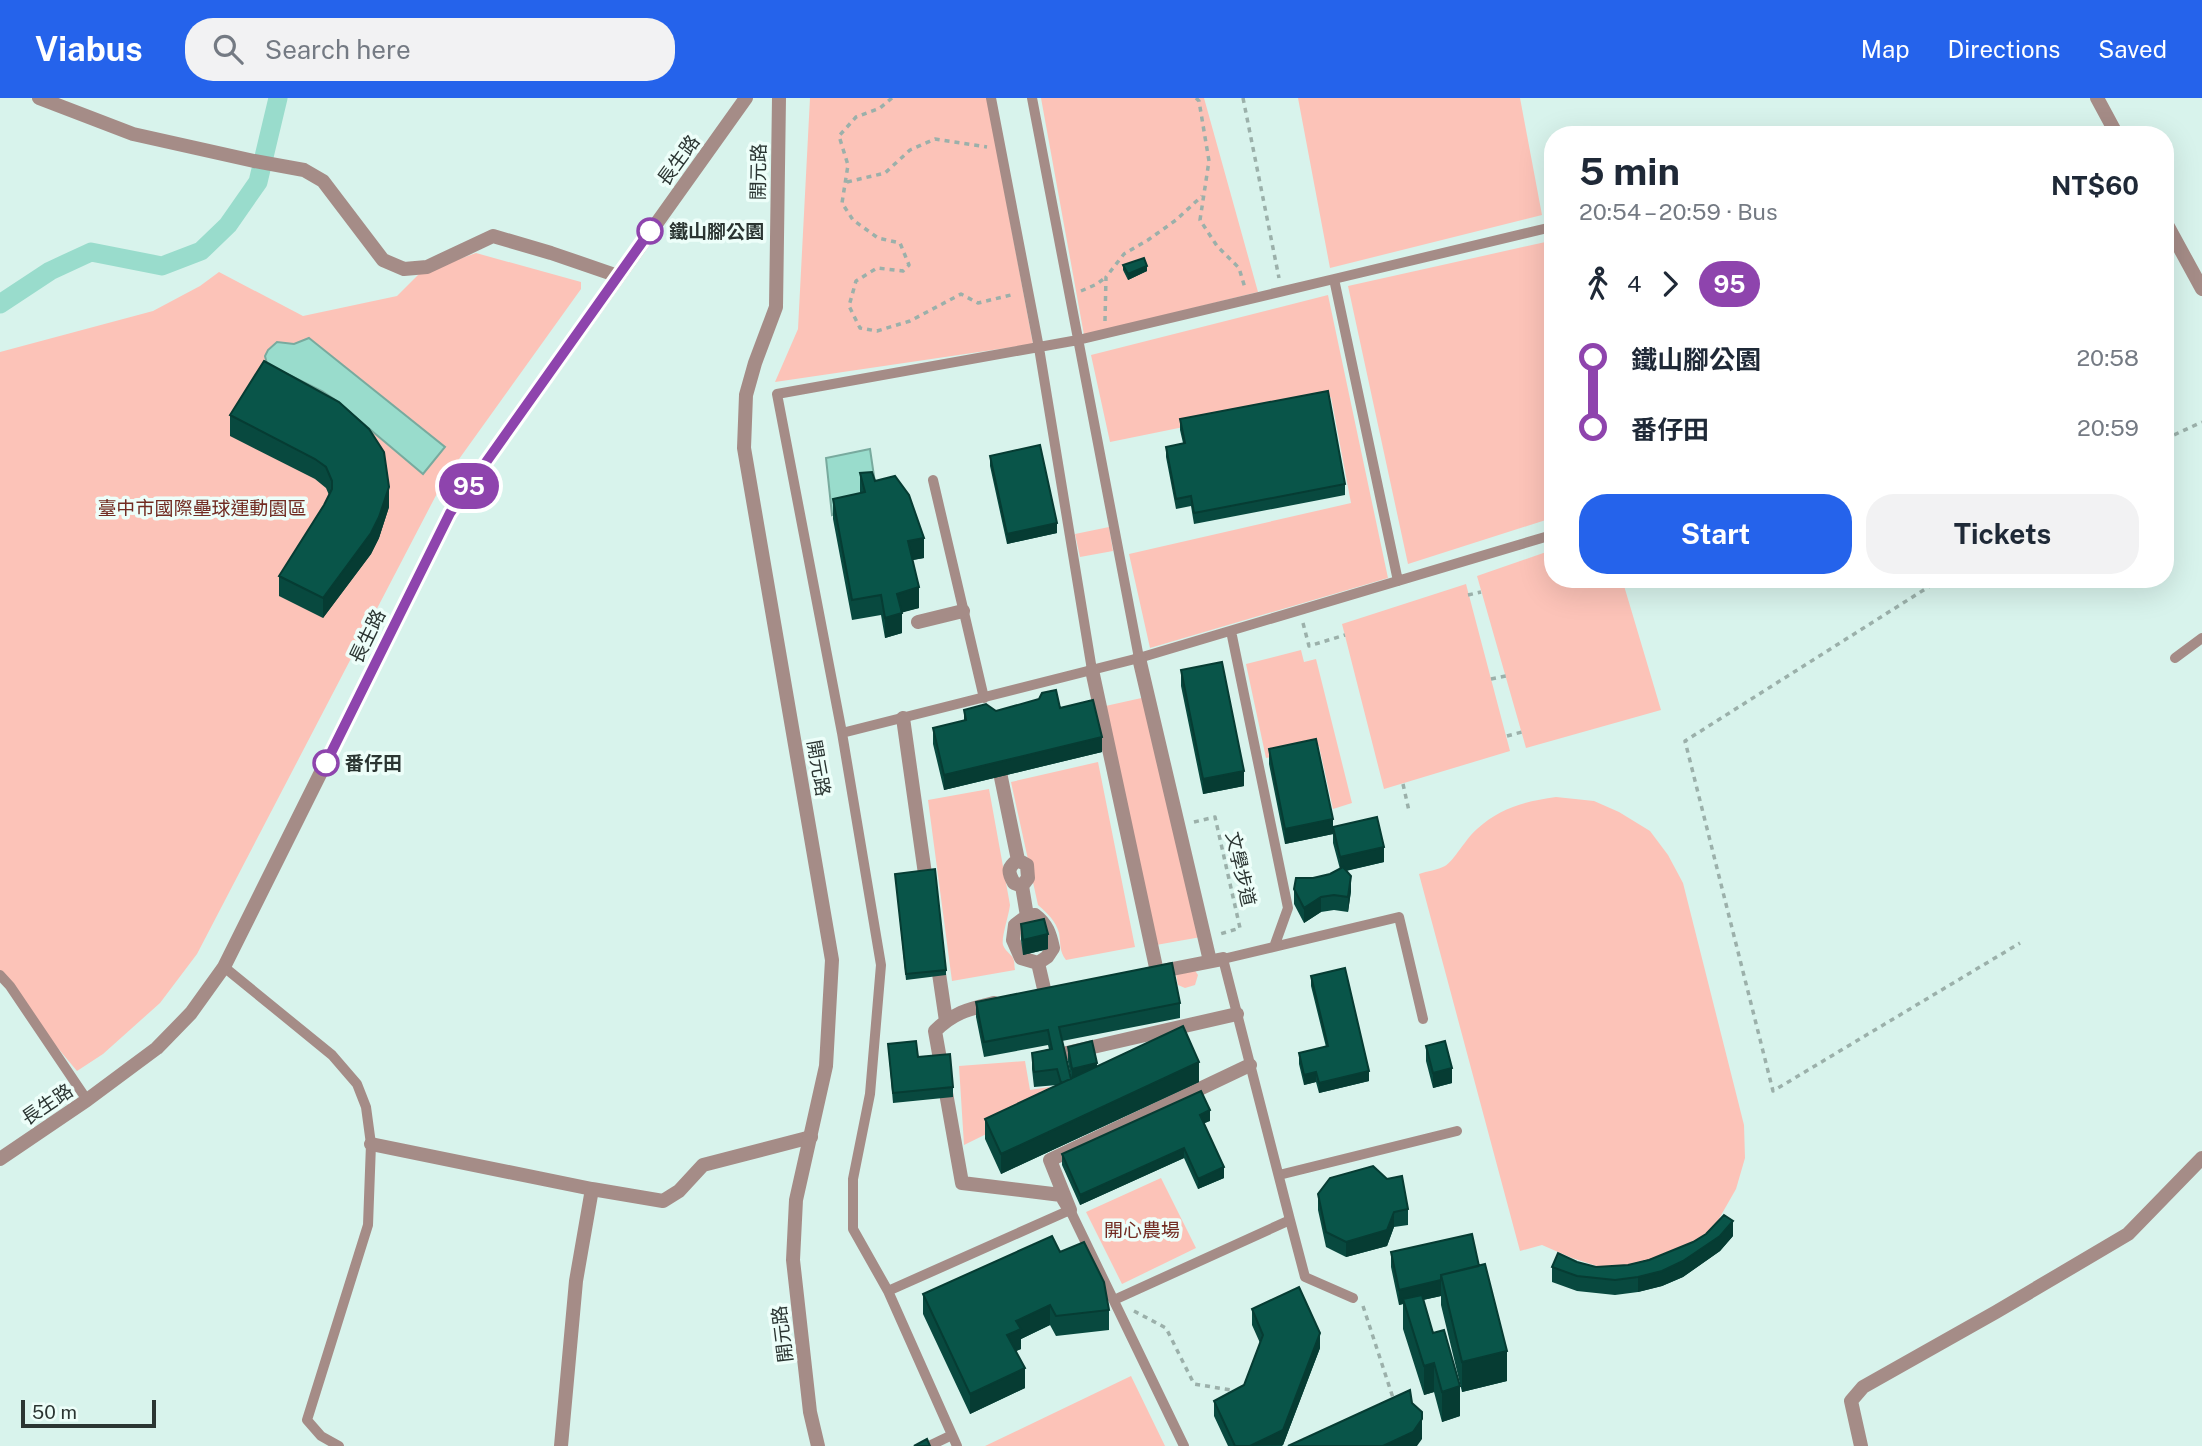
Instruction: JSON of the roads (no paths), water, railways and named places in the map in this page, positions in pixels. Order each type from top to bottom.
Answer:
[{"type":"street","points":[[39,98],[133,134],[304,170],[323,181],[383,260],[404,269],[427,267],[493,236],[618,276]]},
{"type":"street","name":"長生路","points":[[0,1158],[87,1100],[157,1048],[191,1013],[224,967],[450,513],[746,98]]},
{"type":"street","name":"開元路","points":[[779,98],[776,307],[746,395],[744,448],[832,960],[827,1066],[796,1200],[793,1260],[810,1412],[818,1446]]},
{"type":"street","points":[[2097,98],[2112,126]]},
{"type":"street","points":[[2174,238],[2202,289]]},
{"type":"street","points":[[918,622],[963,611]]},
{"type":"street","points":[[1132,977],[1217,960],[1205,938],[1139,659]]},
{"type":"street","points":[[1092,670],[1157,972]]},
{"type":"street","points":[[903,718],[928,897]]},
{"type":"street","points":[[992,739],[1018,860],[1027,864],[1028,878],[1021,886],[1027,916]]},
{"type":"street","points":[[1035,915],[1041,920],[1047,926],[1052,941],[1053,948],[1047,957],[1038,963],[1021,958],[1013,940],[1015,925],[1027,916],[1035,915]]},
{"type":"street","points":[[936,952],[946,1021]]},
{"type":"street","points":[[1038,963],[1050,1018]]},
{"type":"street","points":[[1005,1001],[965,1009],[935,1031],[962,1183],[1061,1195],[1070,1210]]},
{"type":"street","points":[[1058,1055],[1237,1014]]},
{"type":"street","points":[[1070,1210],[1050,1160],[1094,1134],[1250,1065]]},
{"type":"street","points":[[371,1144],[663,1201],[679,1191],[703,1165],[811,1137]]},
{"type":"street","points":[[1861,1446],[1851,1401],[1863,1387],[2128,1234],[2202,1158]]},
{"type":"street","points":[[561,1446],[576,1282],[592,1189]]},
{"type":"lane","points":[[991,98],[1039,348],[1092,670]]},
{"type":"lane","points":[[1032,98],[1139,659]]},
{"type":"lane","points":[[957,1446],[888,1292],[853,1229],[853,1179],[870,1094],[881,965],[842,733],[777,394],[1078,340],[1544,229]]},
{"type":"lane","points":[[1334,279],[1398,581]]},
{"type":"lane","points":[[933,480],[985,705]]},
{"type":"lane","points":[[842,733],[903,718],[985,705],[1092,670],[1139,659],[1544,537]]},
{"type":"lane","points":[[1231,631],[1288,908],[1274,947]]},
{"type":"lane","points":[[2175,658],[2202,638]]},
{"type":"lane","points":[[1353,1298],[1304,1277],[1237,1014],[1217,960],[1399,917],[1423,1019]]},
{"type":"lane","points":[[224,967],[332,1055],[357,1084],[366,1107],[371,1144],[368,1225],[307,1420],[321,1436],[339,1446]]},
{"type":"lane","points":[[0,975],[87,1100]]},
{"type":"lane","points":[[1279,1175],[1457,1131]]},
{"type":"lane","points":[[888,1292],[1070,1210],[1184,1446]]},
{"type":"lane","points":[[1114,1300],[1290,1220]]},
{"type":"lane","points":[[929,1446],[952,1435]]},
{"type":"waterway","points":[[0,304],[50,271],[91,252],[162,266],[201,251],[228,225],[258,182],[278,98]]},
{"type":"place","name":"鐵山腳公園","points":[[650,231]]},
{"type":"place","name":"番仔田","points":[[326,763]]},
{"type":"park label","name":"臺中市國際壘球運動園區","points":[[202,508]]},
{"type":"park label","name":"開心農場","points":[[1142,1230]]}]
